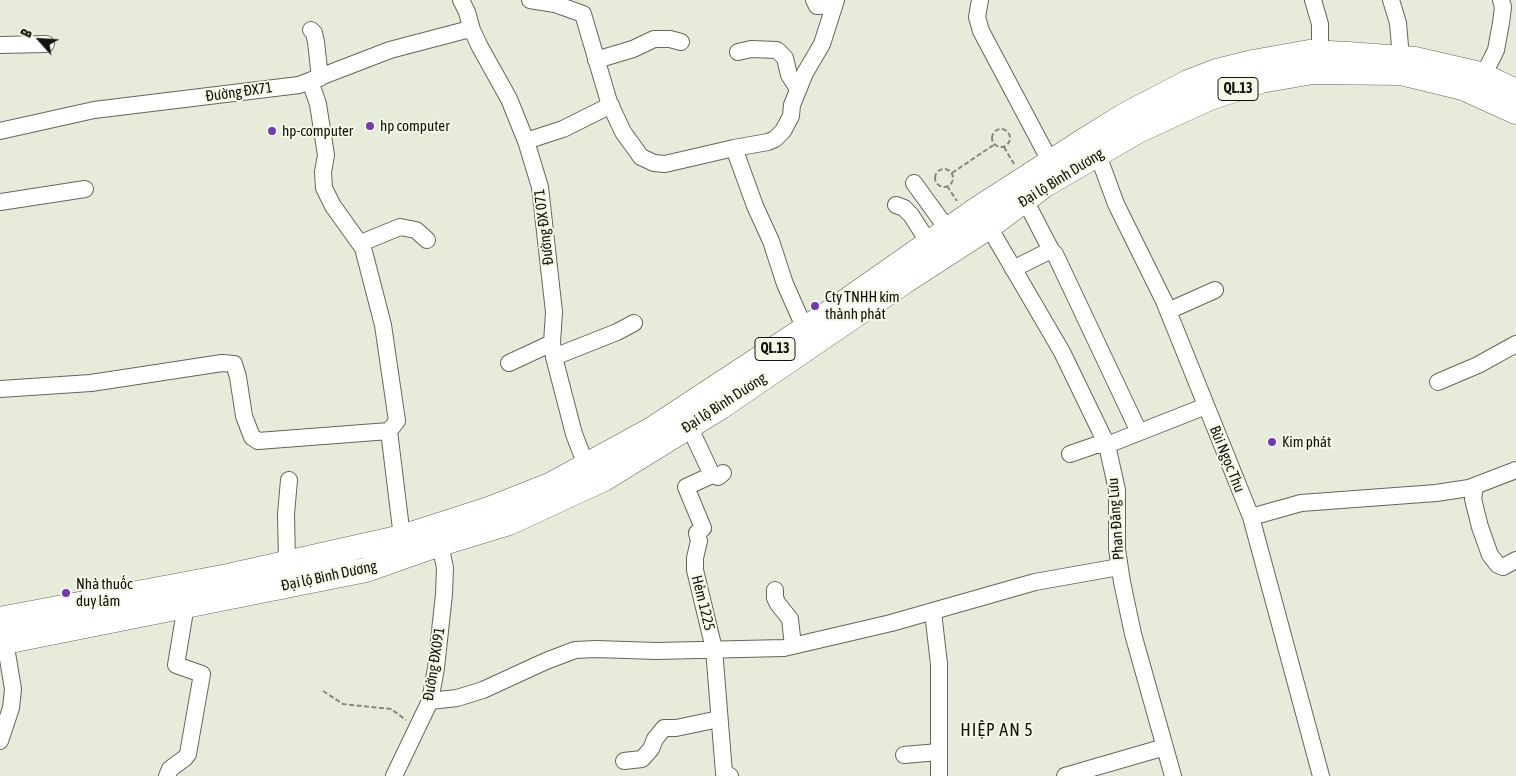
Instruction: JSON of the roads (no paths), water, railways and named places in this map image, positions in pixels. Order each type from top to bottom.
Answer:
[{"type":"highway","name":"Đại lộ Bình Dương","points":[[2,634],[186,605],[366,570],[440,544],[509,523],[604,479],[722,407],[904,282],[988,227],[1050,161],[1123,116],[1188,82],[1216,71],[1309,52],[1401,58],[1483,76],[1516,91]]},
{"type":"highway","name":"Đại lộ Bình Dương","points":[[2,634],[228,576],[402,537],[489,509],[550,485],[652,429],[805,328],[939,236],[1024,189],[1045,185],[1138,131],[1210,98],[1261,81],[1313,72],[1401,74],[1463,88],[1516,112]]},
{"type":"street","name":"Đường ĐX 071","points":[[461,0],[467,12],[472,30],[509,99],[526,141],[540,187],[554,312],[553,350],[574,434],[586,465]]},
{"type":"street","points":[[530,0],[583,7],[596,60],[611,105],[623,132],[641,157],[654,163],[665,164],[774,139],[783,131],[791,116],[792,105],[805,73],[822,44],[835,3],[817,6],[814,0]]},
{"type":"street","points":[[980,0],[977,17],[981,31],[1050,161]]},
{"type":"street","points":[[1313,0],[1320,24],[1320,53]]},
{"type":"street","points":[[1391,0],[1398,23],[1401,58]]},
{"type":"street","points":[[1483,76],[1496,50],[1503,7],[1501,0]]},
{"type":"street","points":[[311,30],[314,32],[316,42],[315,79],[326,155],[323,172],[324,188],[333,206],[361,243],[383,325],[397,421],[389,431],[402,537]]},
{"type":"street","name":"Đường ĐX71","points":[[0,132],[94,110],[299,85],[390,50],[472,30]]},
{"type":"street","points":[[596,60],[654,39],[670,39],[681,42]]},
{"type":"street","points":[[0,46],[46,44]]},
{"type":"street","points":[[738,52],[751,49],[777,50],[785,58],[790,75],[798,89]]},
{"type":"street","points":[[526,141],[563,129],[611,105]]},
{"type":"street","points":[[734,148],[755,206],[771,240],[785,284],[805,328]]},
{"type":"street","name":"Bùi Ngọc Thu","points":[[1098,155],[1116,204],[1168,311],[1251,517],[1320,776]]},
{"type":"street","points":[[914,183],[939,236]]},
{"type":"street","points":[[0,202],[85,189]]},
{"type":"street","points":[[1024,189],[1051,250],[1055,254],[1139,432]]},
{"type":"street","points":[[896,205],[904,208],[939,236]]},
{"type":"street","points":[[361,243],[400,227],[416,230],[427,240]]},
{"type":"street","name":"Phan Đăng Lưu","points":[[988,227],[1062,352],[1108,445],[1117,490],[1117,549],[1119,567],[1133,634],[1173,776]]},
{"type":"street","points":[[1013,269],[1051,250]]},
{"type":"street","points":[[1168,311],[1215,290]]},
{"type":"street","points":[[510,362],[617,332],[634,323]]},
{"type":"street","points":[[1438,382],[1478,366],[1516,344]]},
{"type":"street","points":[[0,389],[91,383],[222,363],[234,364],[244,416],[252,437],[258,441],[389,431]]},
{"type":"street","points":[[1070,454],[1096,445],[1108,445],[1206,406]]},
{"type":"street","name":"Hẻm 1225","points":[[689,426],[717,474],[686,487],[703,528],[697,533],[699,541],[694,558],[695,570],[714,649],[724,773],[730,776]]},
{"type":"street","points":[[1251,517],[1301,503],[1436,493],[1472,487],[1516,470]]},
{"type":"street","points":[[287,562],[286,514],[289,480]]},
{"type":"street","points":[[1472,487],[1480,527],[1490,556],[1498,565],[1503,567],[1516,560]]},
{"type":"street","name":"Đường ĐX091","points":[[394,776],[430,701],[436,668],[444,594],[445,568],[440,544]]},
{"type":"street","points":[[430,701],[457,698],[483,690],[575,650],[596,648],[656,652],[784,648],[933,612],[1035,582],[1119,567]]},
{"type":"street","points":[[776,590],[775,598],[790,619],[793,646]]},
{"type":"street","points":[[167,776],[170,769],[188,754],[202,674],[176,665],[186,605]]},
{"type":"street","points":[[933,612],[939,664],[938,776]]},
{"type":"street","points":[[0,741],[11,708],[13,689],[2,634]]},
{"type":"street","points":[[624,761],[642,759],[651,749],[655,739],[664,728],[676,728],[719,719]]},
{"type":"street","points":[[1065,776],[1165,747]]},
{"type":"street","points":[[904,754],[938,752]]},
{"type":"place","name":"hp computer","points":[[370,126]]},
{"type":"place","name":"hp-computer","points":[[272,131]]},
{"type":"place","name":"Cty TNHH kim thành phát","points":[[815,306]]},
{"type":"place","name":"Kim phát","points":[[1272,442]]},
{"type":"place","name":"Nhà thuốc duy lâm","points":[[66,593]]},
{"type":"district","name":"HIỆP AN 5","points":[[997,730]]}]
